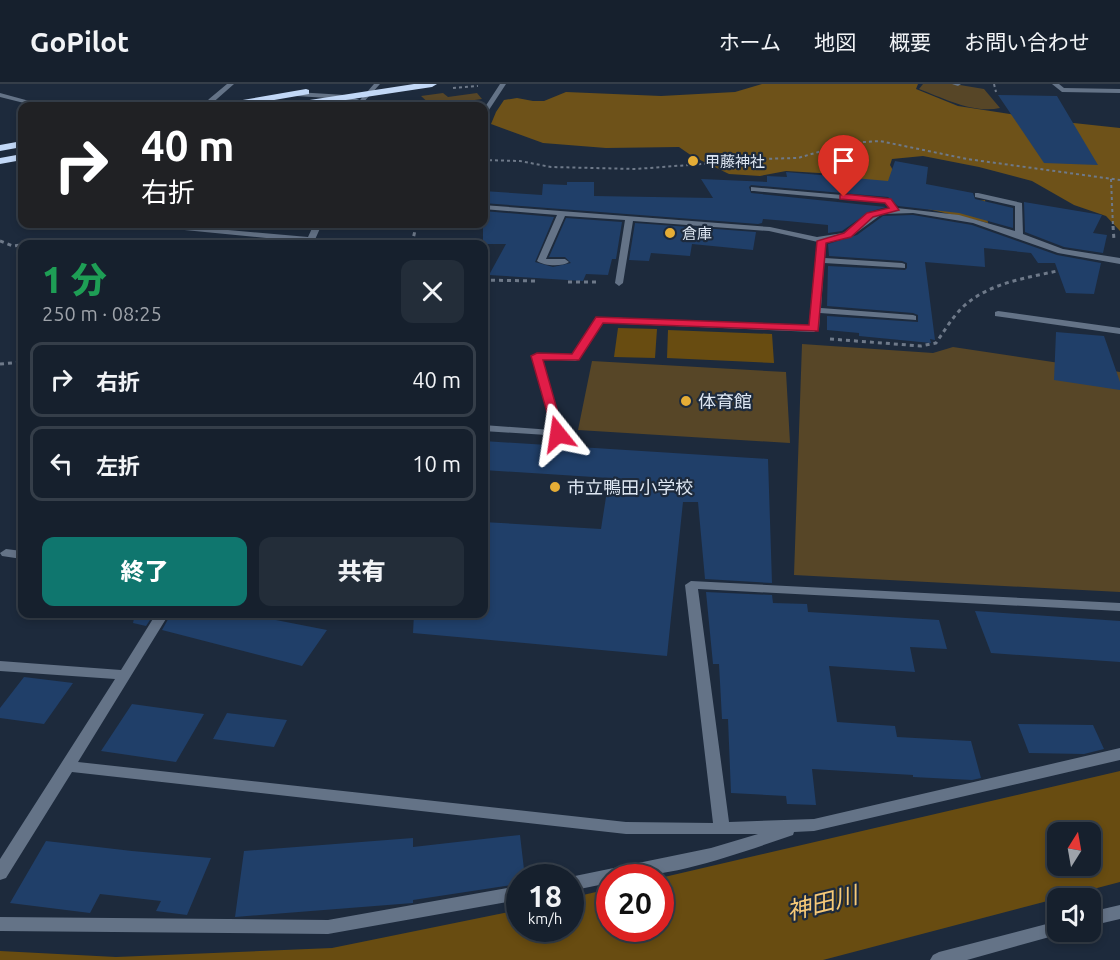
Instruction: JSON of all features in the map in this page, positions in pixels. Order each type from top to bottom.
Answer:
[{"type":"highway","points":[[314,102],[432,84]]},
{"type":"highway","points":[[249,102],[346,86]]},
{"type":"highway","points":[[0,148],[18,145]]},
{"type":"highway","points":[[0,161],[18,158]]},
{"type":"street","points":[[210,102],[231,84]]},
{"type":"street","points":[[362,102],[377,84]]},
{"type":"street","points":[[488,107],[503,84]]},
{"type":"street","points":[[1055,84],[1062,90],[1120,91]]},
{"type":"street","points":[[296,94],[345,97],[354,102]]},
{"type":"street","points":[[0,95],[27,102]]},
{"type":"street","points":[[754,189],[888,201],[895,210]]},
{"type":"street","points":[[978,195],[1018,205],[1019,235]]},
{"type":"street","points":[[488,207],[770,229],[822,241],[847,235],[870,215],[895,210],[967,220],[1019,235],[1062,251],[1120,261]]},
{"type":"street","points":[[562,213],[541,261],[565,262]]},
{"type":"street","points":[[619,283],[629,218]]},
{"type":"street","points":[[182,228],[292,240]]},
{"type":"street","points":[[488,428],[558,434],[537,356],[575,358],[600,320],[813,333],[822,260],[822,241]]},
{"type":"street","points":[[822,260],[902,266]]},
{"type":"street","points":[[815,309],[914,318]]},
{"type":"street","points":[[998,314],[1120,331]]},
{"type":"street","points":[[6,553],[18,554]]},
{"type":"street","points":[[722,829],[691,585],[1120,607]]},
{"type":"street","points":[[0,873],[160,618]]},
{"type":"street","points":[[0,666],[125,675]]},
{"type":"street","points":[[584,881],[711,855],[804,826],[1120,754]]},
{"type":"street","points":[[67,766],[626,828],[722,829],[804,826]]},
{"type":"street","points":[[0,924],[328,927],[506,895]]},
{"type":"street","points":[[1101,917],[1120,912]]},
{"type":"street","points":[[939,960],[1047,931]]},
{"type":"path","points":[[994,84],[996,92]]},
{"type":"path","points":[[446,89],[482,85]]},
{"type":"path","points":[[488,160],[520,161],[551,167],[636,169],[715,163],[719,160],[798,158],[849,143],[880,141],[967,159],[1120,180]]},
{"type":"path","points":[[1111,180],[1114,227]]},
{"type":"path","points":[[0,241],[18,245]]},
{"type":"path","points":[[813,333],[921,346],[936,343],[955,315],[973,299],[994,287],[1060,270]]},
{"type":"path","points":[[1,364],[18,362]]},
{"type":"shaded area","points":[[762,84],[918,84],[916,89],[958,106],[1055,121],[1120,128],[1120,231],[1106,216],[1074,205],[1032,181],[923,156],[892,159],[890,165],[896,176],[974,202],[985,200],[988,223],[919,207],[852,175],[786,171],[760,176],[729,174],[679,147],[606,148],[543,143],[491,124],[504,100],[517,98],[544,101],[566,92],[661,96],[735,92]]},
{"type":"shaded area","points":[[923,84],[954,84],[984,89],[1000,108],[980,109],[959,104],[919,89]]},
{"type":"shaded area","points":[[443,93],[448,97],[477,93],[482,99],[461,102],[428,102],[421,96]]},
{"type":"shaded area","points":[[802,344],[933,353],[953,347],[1120,372],[1120,592],[794,575]]},
{"type":"shaded area","name":"体育館","points":[[592,361],[786,372],[790,443],[578,430]]},
{"type":"water","points":[[618,328],[657,329],[655,358],[614,357]]},
{"type":"water","points":[[668,330],[772,334],[774,363],[667,358]]},
{"type":"water","name":"神田川","points":[[1120,771],[1120,882],[1097,888],[1047,888],[1047,901],[823,960],[0,960],[0,951],[116,957],[332,948],[506,913],[506,942],[584,942],[584,895],[596,892],[596,942],[674,942],[674,875]]},
{"type":"building","points":[[998,95],[1057,96],[1098,165],[1044,163]]},
{"type":"building","points":[[895,161],[928,167],[926,184],[973,193],[975,199],[1013,208],[1013,228],[959,213],[898,206],[888,197],[751,185],[749,187],[751,193],[886,207],[869,212],[842,231],[828,233],[828,225],[787,221],[763,219],[762,223],[758,224],[488,203],[488,191],[542,195],[543,184],[567,185],[567,182],[594,182],[594,196],[713,198],[701,179],[767,182],[767,176],[787,177],[786,172],[888,181]]},
{"type":"building","points":[[1024,202],[1102,215],[1093,233],[1107,235],[1103,253],[1064,247],[1025,232]]},
{"type":"building","points":[[488,211],[554,217],[535,262],[553,267],[571,263],[565,257],[549,257],[566,218],[622,222],[616,259],[612,259],[608,275],[586,274],[583,281],[489,275],[506,244],[488,244],[488,240],[483,240],[483,228],[488,228]]},
{"type":"building","points":[[913,215],[972,225],[1057,255],[1101,263],[1094,294],[1066,293],[1055,263],[1038,263],[1031,253],[984,248],[985,267],[925,262],[935,340],[930,339],[931,343],[859,336],[859,333],[827,330],[827,316],[918,322],[918,315],[913,313],[827,306],[828,266],[905,270],[907,268],[907,263],[902,261],[829,256],[828,244],[857,235],[883,216]]},
{"type":"building","points":[[635,223],[756,232],[753,250],[692,244],[690,256],[651,253],[649,261],[629,260]]},
{"type":"building","points":[[1056,332],[1104,336],[1120,382],[1120,390],[1054,380]]},
{"type":"building","points":[[488,441],[768,459],[772,583],[705,579],[698,502],[683,502],[667,656],[413,633],[414,618],[488,618],[488,522],[601,529],[609,478],[488,470]]},
{"type":"building","points":[[706,592],[772,595],[773,603],[807,604],[808,612],[939,620],[947,649],[910,647],[915,672],[829,666],[837,722],[895,726],[897,737],[971,741],[981,778],[972,780],[913,777],[913,775],[812,769],[816,805],[787,804],[786,796],[731,793],[728,719],[722,719],[719,664],[713,664]]},
{"type":"building","points":[[975,611],[1120,621],[1120,662],[991,653]]},
{"type":"building","points":[[134,618],[151,618],[146,626],[133,623]]},
{"type":"building","points":[[169,618],[266,618],[327,630],[302,666],[162,630]]},
{"type":"building","points":[[24,677],[73,683],[44,724],[0,718],[0,708]]},
{"type":"building","points":[[132,704],[204,714],[176,762],[101,751]]},
{"type":"building","points":[[227,713],[287,720],[274,747],[213,739]]},
{"type":"building","points":[[1018,724],[1093,725],[1104,749],[1084,754],[1029,753]]},
{"type":"building","points":[[520,835],[523,864],[506,864],[506,886],[413,900],[413,903],[235,917],[244,851],[413,838],[413,847]]},
{"type":"building","points":[[46,841],[211,858],[187,915],[156,911],[161,901],[100,894],[90,913],[10,903]]},
{"type":"place","name":"甲藤神社","points":[[693,161]]},
{"type":"place","name":"倉庫","points":[[670,233]]},
{"type":"place","name":"体育館","points":[[686,401]]},
{"type":"place","name":"市立鴨田小学校","points":[[555,487]]},
{"type":"route","points":[[558,434],[537,356],[575,358],[600,320],[814,328],[822,241],[847,235],[870,215],[895,210],[888,201],[844,197]]}]
